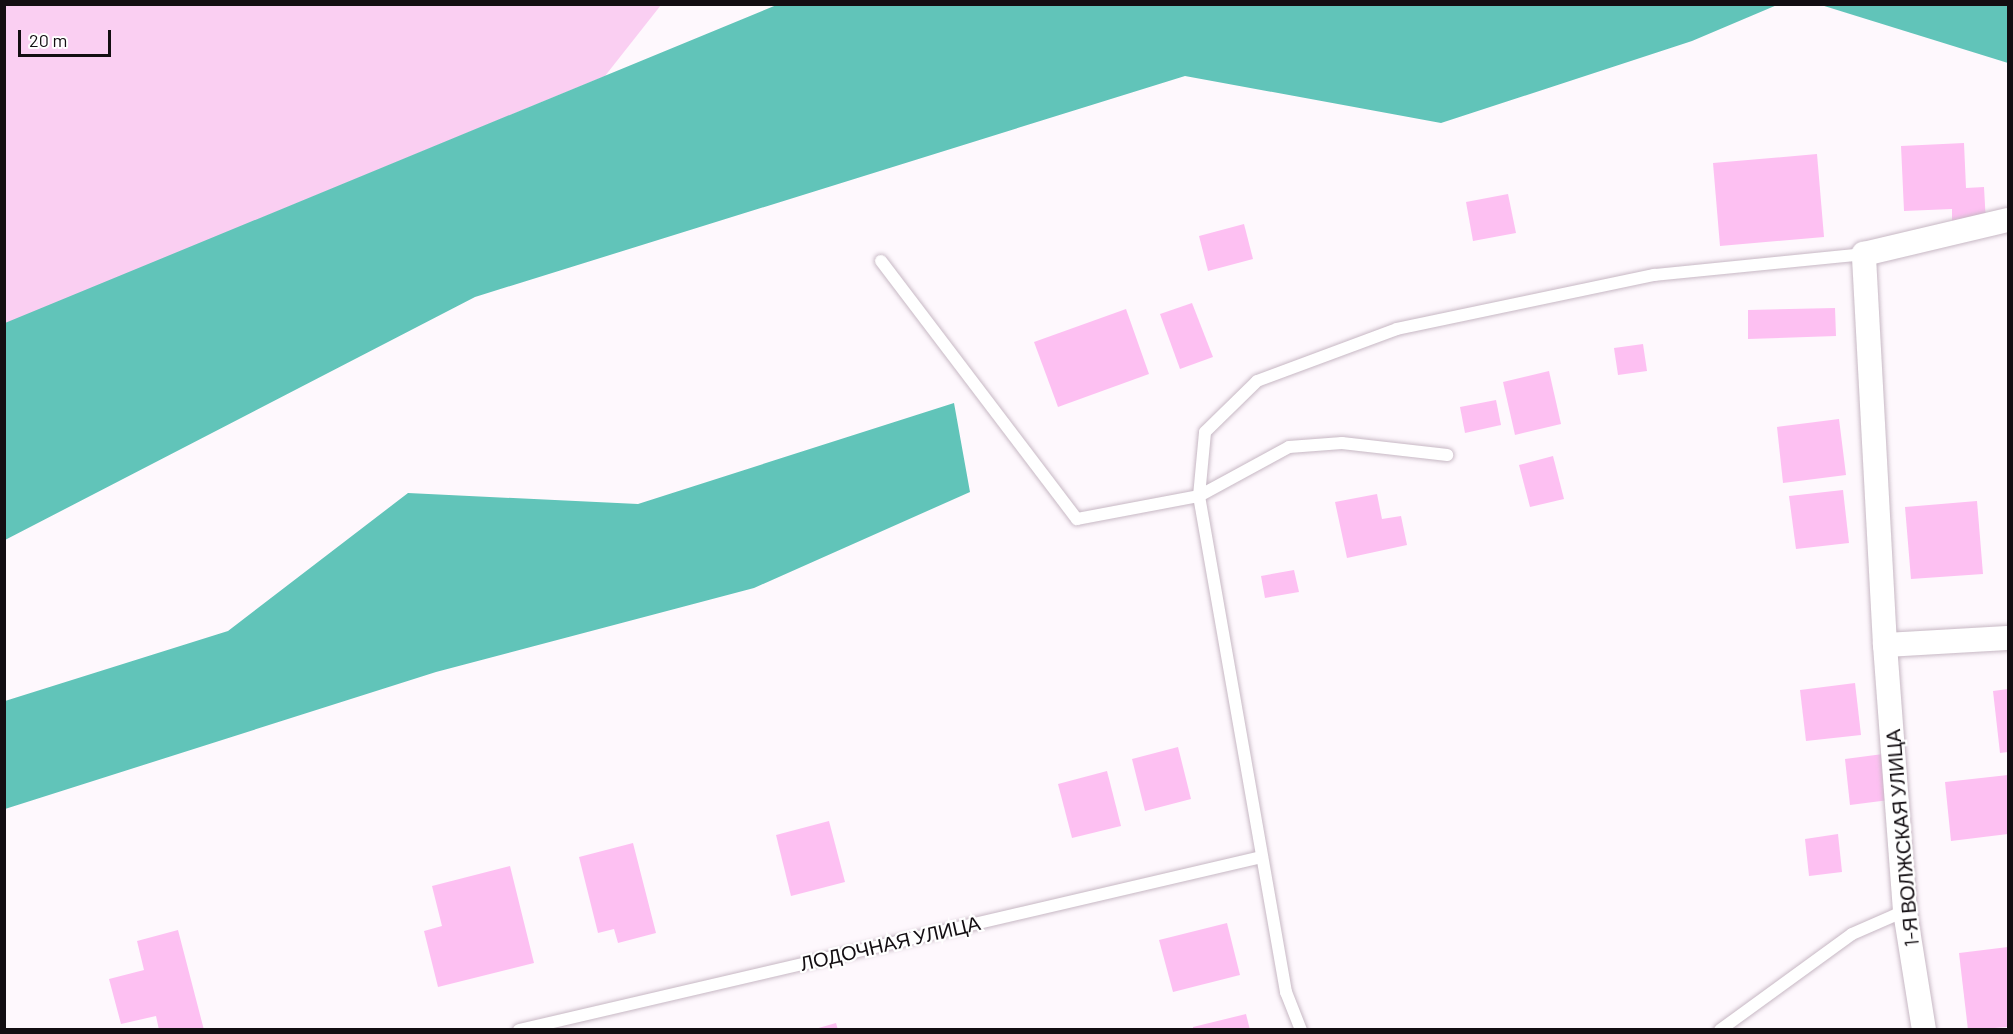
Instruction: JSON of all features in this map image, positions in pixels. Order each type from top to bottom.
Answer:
[{"type":"street","points":[[1864,254],[2008,220]]},
{"type":"street","name":"1-Я ВОЛЖСКАЯ УЛИЦА","points":[[1864,254],[1885,645],[1905,911],[1924,1029]]},
{"type":"street","points":[[1885,645],[2008,638]]},
{"type":"lane","points":[[1301,1029],[1286,992],[1199,496],[1205,432],[1257,381],[1397,329],[1654,274],[1864,254]]},
{"type":"lane","points":[[881,261],[1077,519],[1199,496],[1289,447],[1342,443],[1447,455]]},
{"type":"lane","name":"ЛОДОЧНАЯ УЛИЦА","points":[[519,1029],[1262,857]]},
{"type":"lane","points":[[1720,1029],[1852,934],[1905,911]]},
{"type":"shaded area","points":[[779,4],[1777,5],[1692,41],[1441,123],[1185,76],[475,297],[5,540],[5,323]]},
{"type":"shaded area","points":[[5,5],[661,5],[605,76],[5,324]]},
{"type":"shaded area","points":[[1821,5],[2008,5],[2008,63]]},
{"type":"shaded area","points":[[954,403],[970,492],[754,588],[436,672],[5,809],[5,701],[228,631],[408,493],[638,504]]},
{"type":"building","points":[[1964,143],[1966,188],[1984,187],[1986,223],[1952,224],[1952,209],[1904,211],[1901,146]]},
{"type":"building","points":[[1817,154],[1824,237],[1720,246],[1713,163]]},
{"type":"building","points":[[1508,194],[1516,233],[1473,241],[1466,202]]},
{"type":"building","points":[[1244,224],[1253,259],[1208,271],[1199,236]]},
{"type":"building","points":[[1192,303],[1213,357],[1180,369],[1160,314]]},
{"type":"building","points":[[1835,308],[1836,336],[1748,339],[1748,310]]},
{"type":"building","points":[[1126,309],[1149,374],[1058,407],[1034,342]]},
{"type":"building","points":[[1643,344],[1647,371],[1618,375],[1614,348]]},
{"type":"building","points":[[1549,371],[1561,424],[1515,435],[1503,382]]},
{"type":"building","points":[[1496,400],[1501,425],[1465,433],[1460,407]]},
{"type":"building","points":[[1839,419],[1846,475],[1783,483],[1777,427]]},
{"type":"building","points":[[1553,456],[1564,499],[1530,507],[1519,465]]},
{"type":"building","points":[[1843,490],[1849,543],[1796,549],[1789,496]]},
{"type":"building","points":[[1377,494],[1382,519],[1401,516],[1407,545],[1347,558],[1335,502]]},
{"type":"building","points":[[1977,501],[1983,574],[1911,579],[1905,507]]},
{"type":"building","points":[[1294,570],[1299,592],[1265,598],[1261,576]]},
{"type":"building","points":[[1855,683],[1861,735],[1806,741],[1800,690]]},
{"type":"building","points":[[2008,689],[2008,752],[2000,753],[1993,691]]},
{"type":"building","points":[[1178,747],[1191,799],[1145,811],[1132,759]]},
{"type":"building","points":[[1883,754],[1889,800],[1850,805],[1845,759]]},
{"type":"building","points":[[1107,771],[1121,826],[1072,838],[1058,784]]},
{"type":"building","points":[[2008,775],[2008,834],[1951,841],[1945,782]]},
{"type":"building","points":[[829,821],[845,882],[791,896],[776,835]]},
{"type":"building","points":[[1838,834],[1842,872],[1809,876],[1805,839]]},
{"type":"building","points":[[633,843],[656,933],[618,943],[614,929],[598,933],[579,857]]},
{"type":"building","points":[[510,866],[534,963],[438,987],[424,931],[442,926],[432,886]]},
{"type":"building","points":[[1227,923],[1240,975],[1173,992],[1159,940]]},
{"type":"building","points":[[178,930],[204,1030],[159,1030],[156,1016],[121,1024],[109,979],[144,970],[137,941]]},
{"type":"building","points":[[2008,947],[2008,1027],[1968,1030],[1959,953]]},
{"type":"building","points":[[1246,1014],[1250,1030],[1193,1030],[1193,1027]]},
{"type":"building","points":[[836,1023],[838,1030],[815,1030],[815,1029]]}]
